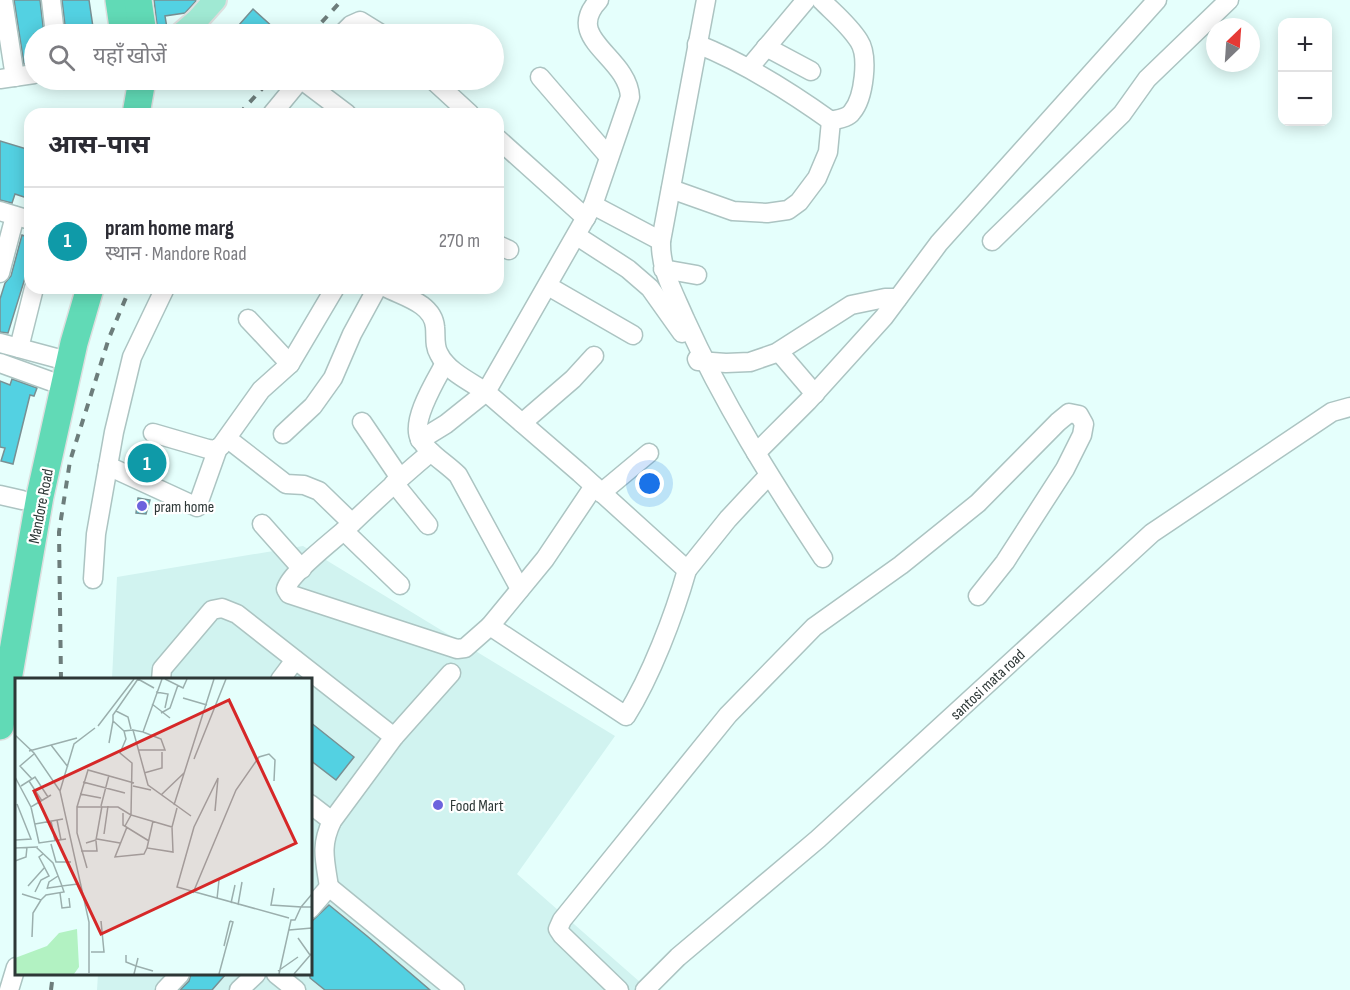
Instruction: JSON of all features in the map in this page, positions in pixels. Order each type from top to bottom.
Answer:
[{"type":"highway","points":[[119,0],[123,24]]},
{"type":"highway","points":[[138,0],[142,24]]},
{"type":"highway","points":[[120,108],[122,90]]},
{"type":"highway","points":[[137,108],[140,90]]},
{"type":"highway","name":"Mandore Road","points":[[0,640],[11,498],[53,369],[73,294]]},
{"type":"highway","name":"Mandore Road","points":[[0,726],[40,496],[74,343],[88,294]]},
{"type":"main road","points":[[192,24],[215,0]]},
{"type":"street","points":[[3,0],[8,78],[24,76]]},
{"type":"street","points":[[51,0],[54,24]]},
{"type":"street","points":[[599,0],[588,15],[586,26],[592,37],[623,75],[629,86],[630,97],[590,212],[486,392],[446,424],[397,480],[302,569],[287,584],[286,590],[289,594],[457,649],[465,648],[489,626],[520,589],[598,489],[649,453]]},
{"type":"street","points":[[706,0],[661,241],[663,270],[705,361],[756,453],[823,558]]},
{"type":"street","points":[[749,68],[806,0]]},
{"type":"street","points":[[697,44],[749,68],[831,121],[848,116],[853,111],[862,88],[865,60],[860,42],[821,0]]},
{"type":"street","points":[[756,453],[815,394],[884,317],[939,243],[1157,0]]},
{"type":"street","points":[[992,241],[1122,114],[1147,79],[1229,0]]},
{"type":"street","points":[[766,47],[811,71]]},
{"type":"street","points":[[540,77],[609,157]]},
{"type":"street","points":[[277,108],[292,90]]},
{"type":"street","points":[[314,90],[338,108]]},
{"type":"street","points":[[443,90],[461,108]]},
{"type":"street","points":[[672,189],[733,211],[767,213],[788,210],[799,202],[817,178],[828,152],[831,121]]},
{"type":"street","points":[[504,145],[530,170],[590,212],[661,241]]},
{"type":"street","points":[[0,273],[15,216]]},
{"type":"street","points":[[577,236],[628,269],[650,288],[672,316],[698,361],[750,362],[779,351],[850,305],[885,298],[898,298]]},
{"type":"street","points":[[663,270],[697,275]]},
{"type":"street","points":[[548,286],[633,335]]},
{"type":"street","points":[[19,348],[32,294]]},
{"type":"street","points":[[93,579],[96,534],[114,432],[132,357],[162,294]]},
{"type":"street","points":[[108,466],[197,507],[223,443],[261,390],[290,364],[332,294]]},
{"type":"street","points":[[283,434],[313,406],[333,378],[352,334],[374,294]]},
{"type":"street","points":[[400,294],[423,305],[431,313],[435,324],[435,345],[445,363],[486,392],[687,570]]},
{"type":"street","points":[[248,319],[290,364]]},
{"type":"street","points":[[0,343],[19,348],[53,369]]},
{"type":"street","points":[[779,351],[815,394]]},
{"type":"street","points":[[522,423],[573,379],[594,356]]},
{"type":"street","points":[[0,363],[53,369]]},
{"type":"street","points":[[445,363],[420,414],[417,430],[426,446],[458,475],[520,589]]},
{"type":"street","name":"santosi mata road","points":[[645,990],[678,957],[819,839],[1152,533],[1332,412],[1350,407]]},
{"type":"street","points":[[619,990],[562,935],[558,929],[562,920],[728,715],[814,627],[900,566],[978,503],[1069,413],[1079,415],[1084,424],[1082,435],[1065,469],[1005,562],[978,596]]},
{"type":"street","points":[[362,422],[397,480],[428,525]]},
{"type":"street","points":[[153,433],[208,449],[223,443]]},
{"type":"street","points":[[223,443],[286,484],[304,485],[319,491],[400,585]]},
{"type":"street","points":[[489,626],[626,716],[638,698],[678,600],[687,570],[728,519],[769,475]]},
{"type":"street","points":[[262,524],[302,569]]},
{"type":"street","points":[[160,678],[162,669],[212,610],[222,608],[237,614],[394,737]]},
{"type":"street","points":[[282,678],[295,660]]},
{"type":"street","points":[[452,673],[394,737],[332,821],[326,833],[323,850],[329,887],[454,990]]},
{"type":"street","points":[[312,806],[332,821]]},
{"type":"street","points":[[313,902],[329,887]]},
{"type":"street","points":[[9,990],[15,970]]},
{"type":"street","points":[[165,990],[179,975]]},
{"type":"street","points":[[239,990],[254,975]]},
{"type":"street","points":[[277,975],[296,990]]},
{"type":"shaded area","name":"Food Mart","points":[[303,546],[615,736],[517,874],[649,990],[97,990],[98,975],[312,975],[312,678],[112,678],[117,577]]},
{"type":"building","points":[[14,0],[40,0],[43,24],[24,24],[24,64]]},
{"type":"building","points":[[62,0],[89,0],[93,24],[65,24]]},
{"type":"building","points":[[154,0],[196,1],[185,13],[165,16],[166,24],[157,24]]},
{"type":"building","points":[[253,9],[270,24],[240,24]]},
{"type":"building","points":[[0,141],[24,148],[24,197],[15,194],[12,203],[0,200]]},
{"type":"building","points":[[22,235],[24,236],[24,281],[8,333],[0,332],[0,299],[5,283],[11,276]]},
{"type":"building","points":[[12,379],[37,388],[34,396],[30,395],[13,464],[1,461],[5,448],[0,447],[0,381],[10,385]]},
{"type":"building","points":[[144,448],[159,453],[151,474],[138,467]]},
{"type":"building","name":"pram home","points":[[138,498],[150,500],[146,514],[136,513]]},
{"type":"building","points":[[312,724],[354,757],[336,780],[312,762]]},
{"type":"building","points":[[329,905],[430,990],[325,990],[310,978],[312,975],[312,921]]},
{"type":"building","points":[[191,975],[225,975],[212,990],[180,990],[189,981]]},
{"type":"railway","points":[[320,24],[342,0]]},
{"type":"railway","points":[[244,108],[261,90]]},
{"type":"railway","points":[[61,678],[59,532],[70,461],[109,338],[127,294]]},
{"type":"railway","points":[[51,990],[53,975]]},
{"type":"place","name":"pram home marg","points":[[147,463]]},
{"type":"place","name":"pram home","points":[[142,506]]},
{"type":"place","name":"Food Mart","points":[[438,805]]}]
